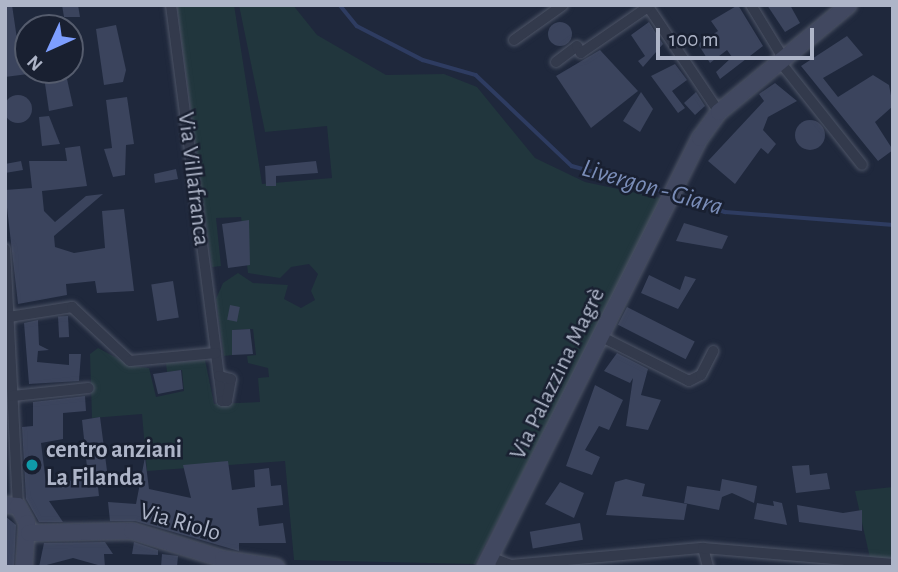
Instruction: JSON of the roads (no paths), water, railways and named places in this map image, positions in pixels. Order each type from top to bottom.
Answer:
[{"type":"street","name":"Via Villafranca","points":[[171,5],[219,376]]},
{"type":"street","points":[[514,40],[563,5]]},
{"type":"street","points":[[751,5],[783,62],[862,166]]},
{"type":"street","points":[[556,62],[577,46],[581,53],[647,6],[719,112],[849,5]]},
{"type":"street","name":"Via Palazzina Magrè","points":[[489,562],[682,176],[719,112]]},
{"type":"street","points":[[5,248],[13,396],[12,506],[29,533],[24,567]]},
{"type":"street","points":[[9,317],[72,307],[130,361],[216,353]]},
{"type":"street","points":[[601,337],[688,381],[701,375],[713,351]]},
{"type":"street","points":[[13,396],[89,388]]},
{"type":"street","name":"Via Riolo","points":[[29,533],[132,531],[223,559],[276,567]]},
{"type":"street","points":[[489,562],[521,565],[703,548],[893,564]]},
{"type":"street","points":[[703,548],[708,567]]},
{"type":"waterway","name":"Livergon - Giara","points":[[340,5],[357,26],[423,60],[476,75],[572,166],[668,192]]},
{"type":"waterway","name":"Livergon - Giara","points":[[678,196],[725,212],[893,225]]},
{"type":"place","name":"centro anziani La Filanda","points":[[32,465]]}]
